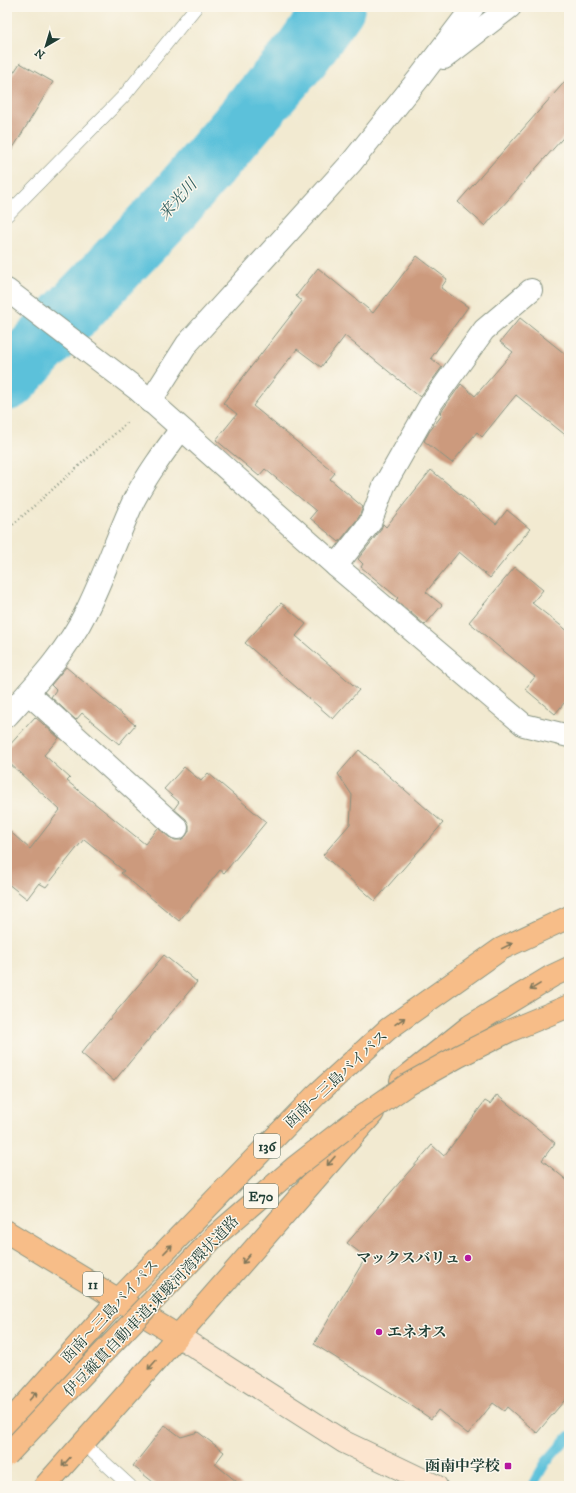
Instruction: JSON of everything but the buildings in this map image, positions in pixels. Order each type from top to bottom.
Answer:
[{"type":"main road","name":"函南～三島バイパス","points":[[7,1425],[119,1299],[316,1095],[388,1029],[501,949],[569,917]]},
{"type":"main road","points":[[44,1486],[178,1336],[401,1081],[470,1026],[552,976],[569,968]]},
{"type":"main road","name":"伊豆縦貫自動車道;東駿河湾環状道路","points":[[7,1455],[214,1237],[294,1168],[352,1123],[414,1082],[459,1056],[502,1034],[569,1006]]},
{"type":"main road","name":"11","points":[[7,1232],[178,1336]]},
{"type":"street","points":[[144,396],[187,344],[351,163],[473,7]]},
{"type":"street","points":[[420,76],[510,7]]},
{"type":"street","points":[[7,290],[144,396],[336,566],[524,725],[569,736]]},
{"type":"street","points":[[336,566],[370,523],[384,486],[430,405],[484,330],[531,290]]},
{"type":"street","points":[[7,716],[28,693],[67,644],[86,613],[135,500],[156,463],[181,429]]},
{"type":"street","points":[[28,693],[177,828]]},
{"type":"street","points":[[178,1336],[344,1442],[436,1486]]},
{"type":"lane","points":[[7,215],[123,97],[196,7]]},
{"type":"lane","points":[[82,1443],[130,1486]]},
{"type":"path","points":[[7,530],[144,396]]},
{"type":"waterway","name":"来光川","points":[[7,381],[171,207],[301,55],[335,7]]},
{"type":"waterway","points":[[532,1486],[546,1462],[569,1436]]},
{"type":"place","name":"マックスバリュ","points":[[468,1258]]},
{"type":"place","name":"エネオス","points":[[379,1332]]},
{"type":"place","name":"函南中学校","points":[[508,1466]]}]
